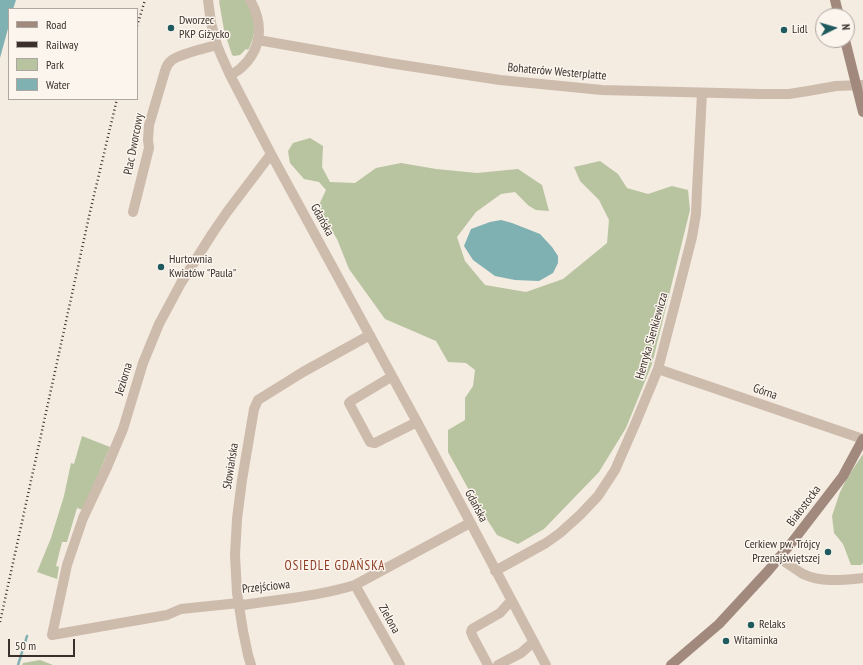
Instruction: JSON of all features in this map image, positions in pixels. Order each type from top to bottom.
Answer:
[{"type":"street","points":[[208,0],[211,23],[217,45],[230,75],[241,68],[256,48],[260,26],[256,10],[251,0]]},
{"type":"street","name":"Bohaterów Westerplatte","points":[[258,40],[389,63],[500,80],[602,90],[789,94],[836,86],[860,84]]},
{"type":"street","name":"Plac Dworcowy","points":[[133,212],[149,148],[148,140],[150,125],[167,66],[177,57],[217,45]]},
{"type":"street","points":[[848,48],[860,84],[863,112]]},
{"type":"street","name":"Gdańska","points":[[230,75],[546,665]]},
{"type":"street","name":"Henryka Sienkiewicza","points":[[495,571],[546,543],[560,533],[598,496],[615,470],[636,422],[658,369],[692,237],[696,214],[702,93]]},
{"type":"street","name":"Jeziorna","points":[[52,635],[67,565],[83,518],[123,429],[143,362],[159,324],[181,283],[212,234],[271,154]]},
{"type":"street","name":"Słowiańska","points":[[251,665],[243,631],[237,593],[235,556],[237,519],[242,480],[254,409],[258,400],[302,372],[370,335]]},
{"type":"street","name":"Górna","points":[[658,369],[863,439]]},
{"type":"street","points":[[391,377],[349,403],[370,442],[375,443],[417,422]]},
{"type":"street","name":"Białostocka","points":[[671,665],[719,624],[768,571],[843,476],[863,439]]},
{"type":"street","name":"Przejściowa","points":[[52,635],[167,615],[181,609],[239,604],[244,605],[303,596],[355,585],[470,523]]},
{"type":"street","points":[[779,558],[805,574],[825,580],[863,578]]},
{"type":"street","name":"Zielona","points":[[355,585],[400,665]]},
{"type":"street","points":[[488,665],[473,637],[471,632],[472,628],[500,613],[508,604],[512,602]]},
{"type":"street","points":[[498,665],[521,653],[534,642]]},
{"type":"green space","points":[[220,0],[246,0],[254,18],[254,35],[251,43],[248,50],[246,49],[240,55],[232,55],[224,30]]},
{"type":"green space","points":[[310,138],[323,146],[322,167],[330,182],[355,183],[376,168],[401,163],[436,169],[477,173],[518,169],[542,185],[549,211],[536,210],[529,206],[515,192],[501,194],[476,212],[457,237],[465,261],[485,285],[526,292],[563,279],[607,243],[609,220],[599,200],[580,181],[574,167],[600,161],[618,174],[627,188],[648,194],[672,186],[688,190],[690,210],[652,364],[626,428],[599,472],[544,529],[518,544],[497,535],[475,501],[448,452],[448,430],[465,420],[465,398],[473,386],[475,370],[466,363],[448,362],[436,341],[385,319],[349,269],[337,239],[318,207],[326,190],[319,182],[304,179],[290,163],[288,151],[293,143]]},
{"type":"green space","points":[[82,436],[110,447],[83,510],[77,508],[67,542],[62,542],[56,566],[59,567],[57,579],[37,572],[51,538],[64,496],[71,463],[74,464]]},
{"type":"green space","points":[[863,454],[863,563],[861,565],[851,565],[843,544],[834,533],[832,516],[840,492],[847,478]]},
{"type":"green space","points":[[40,660],[53,665],[22,665],[23,663]]},
{"type":"water","points":[[0,0],[16,0],[13,8],[8,8],[8,29],[0,58]]},
{"type":"water","points":[[501,220],[540,234],[558,256],[558,263],[553,273],[539,281],[515,280],[495,276],[473,260],[464,246],[471,229],[490,222]]},
{"type":"waterway","points":[[18,665],[27,636]]},
{"type":"railway","points":[[138,23],[145,0]]},
{"type":"railway","points":[[0,622],[90,212],[117,100]]},
{"type":"place","name":"Dworzec PKP Giżycko","points":[[171,28]]},
{"type":"place","name":"Lidl","points":[[784,30]]},
{"type":"place","name":"Hurtownia Kwiatów \"Paula\"","points":[[161,267]]},
{"type":"place","name":"Cerkiew pw. Trójcy Przenajświętszej","points":[[828,552]]},
{"type":"place","name":"Relaks","points":[[751,625]]},
{"type":"place","name":"Witaminka","points":[[726,641]]},
{"type":"district","name":"OSIEDLE GDAŃSKA","points":[[335,566]]}]
